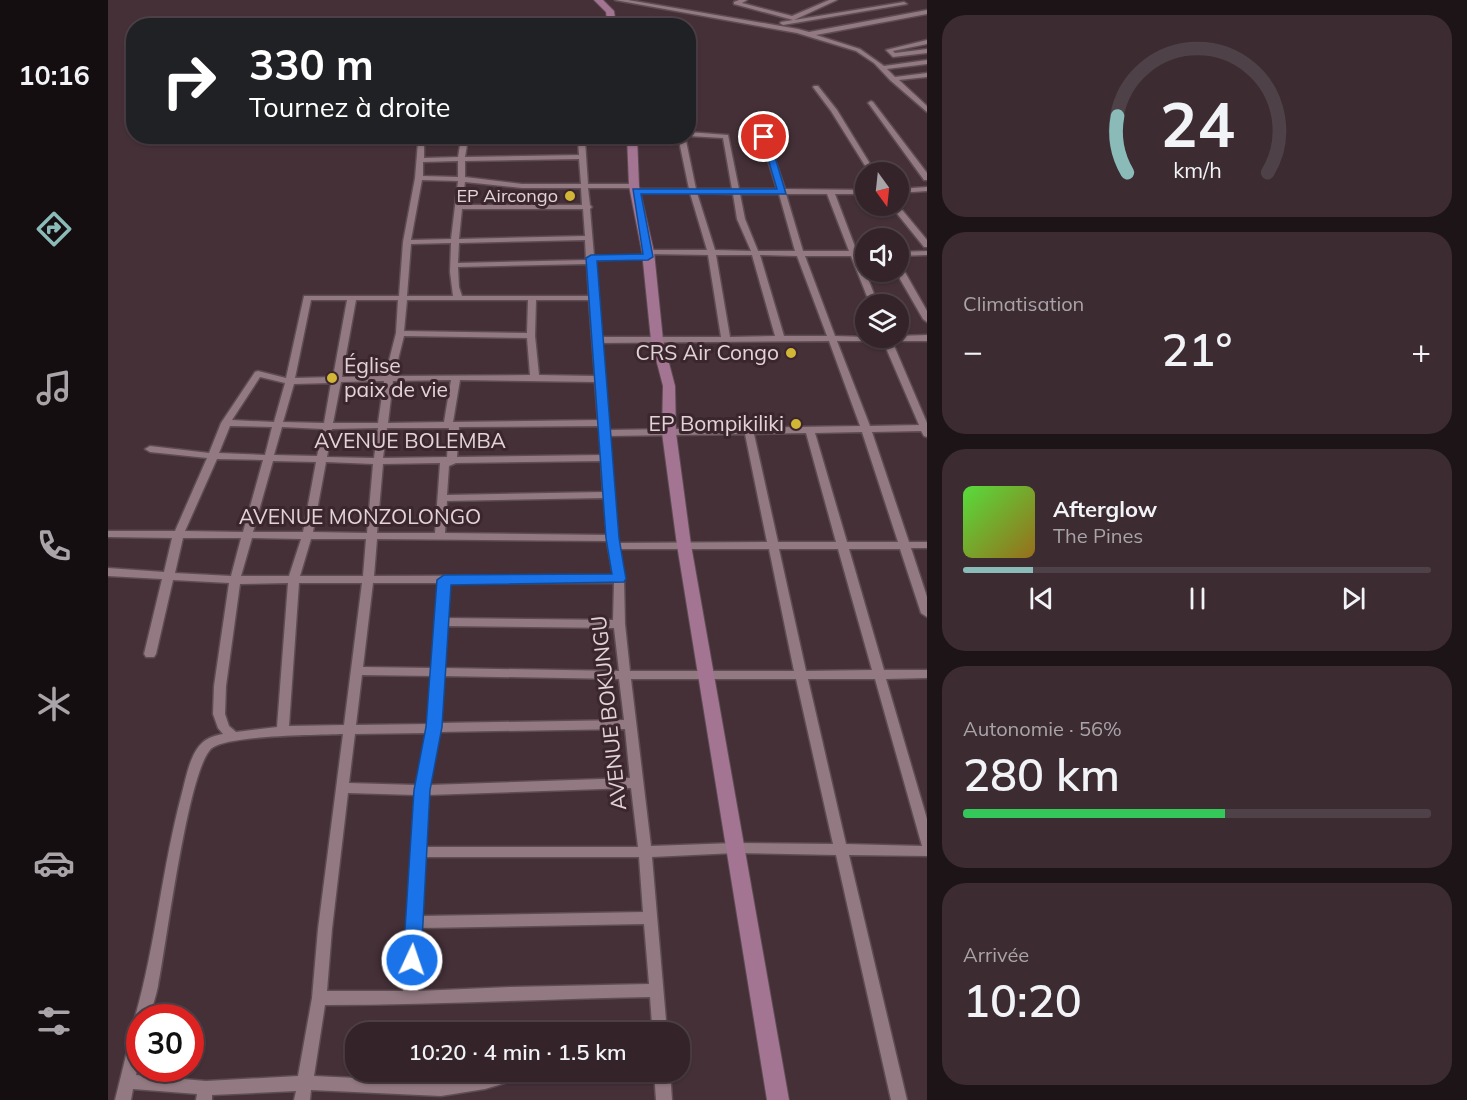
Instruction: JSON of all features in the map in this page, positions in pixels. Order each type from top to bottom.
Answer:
[{"type":"street","points":[[598,0],[610,11],[611,18]]},
{"type":"street","points":[[618,0],[809,34],[860,51],[927,110]]},
{"type":"street","points":[[744,0],[736,3],[791,18]]},
{"type":"street","points":[[810,0],[823,4]]},
{"type":"street","points":[[775,27],[834,0]]},
{"type":"street","points":[[893,0],[927,11]]},
{"type":"street","points":[[783,23],[904,3]]},
{"type":"street","points":[[809,34],[927,11]]},
{"type":"street","points":[[927,42],[889,50],[893,55],[927,51]]},
{"type":"street","points":[[881,68],[927,62]]},
{"type":"street","points":[[892,79],[927,75]]},
{"type":"street","points":[[816,87],[834,110],[866,162]]},
{"type":"street","points":[[914,98],[927,96]]},
{"type":"street","points":[[872,103],[927,178]]},
{"type":"street","points":[[758,119],[783,192],[800,254],[830,340],[866,429],[927,613]]},
{"type":"street","points":[[696,134],[726,136],[741,219],[756,254],[780,339]]},
{"type":"street","points":[[302,1100],[320,998],[325,928],[368,580],[378,461],[389,378],[400,333],[405,297],[407,242],[419,178],[423,144]]},
{"type":"street","points":[[458,297],[454,289],[454,265],[464,144]]},
{"type":"street","name":"AVENUE BOKUNGU","points":[[582,144],[613,542],[619,579],[619,624],[645,852],[654,990],[659,1022]]},
{"type":"street","points":[[632,144],[635,188],[648,254],[657,340],[669,386],[669,433],[684,545],[704,676],[778,1100]]},
{"type":"street","points":[[683,144],[693,191],[712,254],[726,340]]},
{"type":"street","points":[[421,160],[583,157]]},
{"type":"street","points":[[419,178],[461,178],[522,186],[737,192],[855,192]]},
{"type":"street","points":[[909,190],[927,189]]},
{"type":"street","points":[[830,192],[855,253]]},
{"type":"street","points":[[459,207],[588,207]]},
{"type":"street","points":[[903,216],[927,245]]},
{"type":"street","points":[[407,242],[590,238]]},
{"type":"street","points":[[909,254],[927,253]]},
{"type":"street","points":[[454,265],[591,260],[648,254],[855,255]]},
{"type":"street","points":[[906,282],[927,319]]},
{"type":"street","points":[[234,737],[224,728],[219,714],[235,580],[278,426],[307,298],[593,298]]},
{"type":"street","points":[[283,731],[294,578],[307,536],[323,459],[352,298]]},
{"type":"street","points":[[532,299],[531,336],[536,378]]},
{"type":"street","points":[[400,333],[531,336]]},
{"type":"street","points":[[909,338],[927,338]]},
{"type":"street","points":[[597,340],[855,339]]},
{"type":"street","points":[[226,423],[278,426],[451,425],[605,428],[669,433],[926,430],[891,348]]},
{"type":"street","points":[[150,654],[166,577],[178,535],[226,423],[255,375],[262,374],[289,381],[456,377],[601,379]]},
{"type":"street","points":[[440,536],[444,464],[452,460],[451,425],[456,377]]},
{"type":"street","points":[[749,431],[801,676],[899,1100]]},
{"type":"street","points":[[810,431],[877,674],[927,842]]},
{"type":"street","name":"AVENUE BOLEMBA","points":[[150,449],[213,456],[378,461],[607,458]]},
{"type":"street","points":[[442,498],[610,495]]},
{"type":"street","name":"AVENUE MONZOLONGO","points":[[108,534],[247,537],[440,536],[684,545],[927,545]]},
{"type":"street","points":[[108,572],[235,580],[294,578],[619,579]]},
{"type":"street","points":[[410,998],[422,790],[434,727],[444,580]]},
{"type":"street","points":[[441,622],[619,624]]},
{"type":"street","points":[[357,671],[704,676],[927,674]]},
{"type":"street","points":[[146,1004],[179,827],[196,765],[206,746],[218,740],[283,731],[631,724]]},
{"type":"street","points":[[344,788],[422,790],[638,783]]},
{"type":"street","points":[[418,852],[645,852],[735,848],[927,851]]},
{"type":"street","points":[[414,922],[650,918]]},
{"type":"street","points":[[150,988],[157,972]]},
{"type":"street","points":[[320,998],[410,998],[654,990]]},
{"type":"street","points":[[123,1100],[128,1082]]},
{"type":"street","points":[[134,1082],[205,1094],[306,1083],[441,1089],[485,1082]]},
{"type":"street","points":[[663,1082],[664,1100]]},
{"type":"place","name":"EP Aircongo","points":[[570,196]]},
{"type":"place","name":"CRS Air Congo","points":[[791,353]]},
{"type":"place","name":"Église paix de vie","points":[[332,378]]},
{"type":"place","name":"EP Bompikiliki","points":[[796,424]]},
{"type":"route","points":[[412,960],[422,790],[434,727],[444,580],[619,579],[612,538],[591,258],[648,257],[636,191],[783,192],[764,137]]}]
